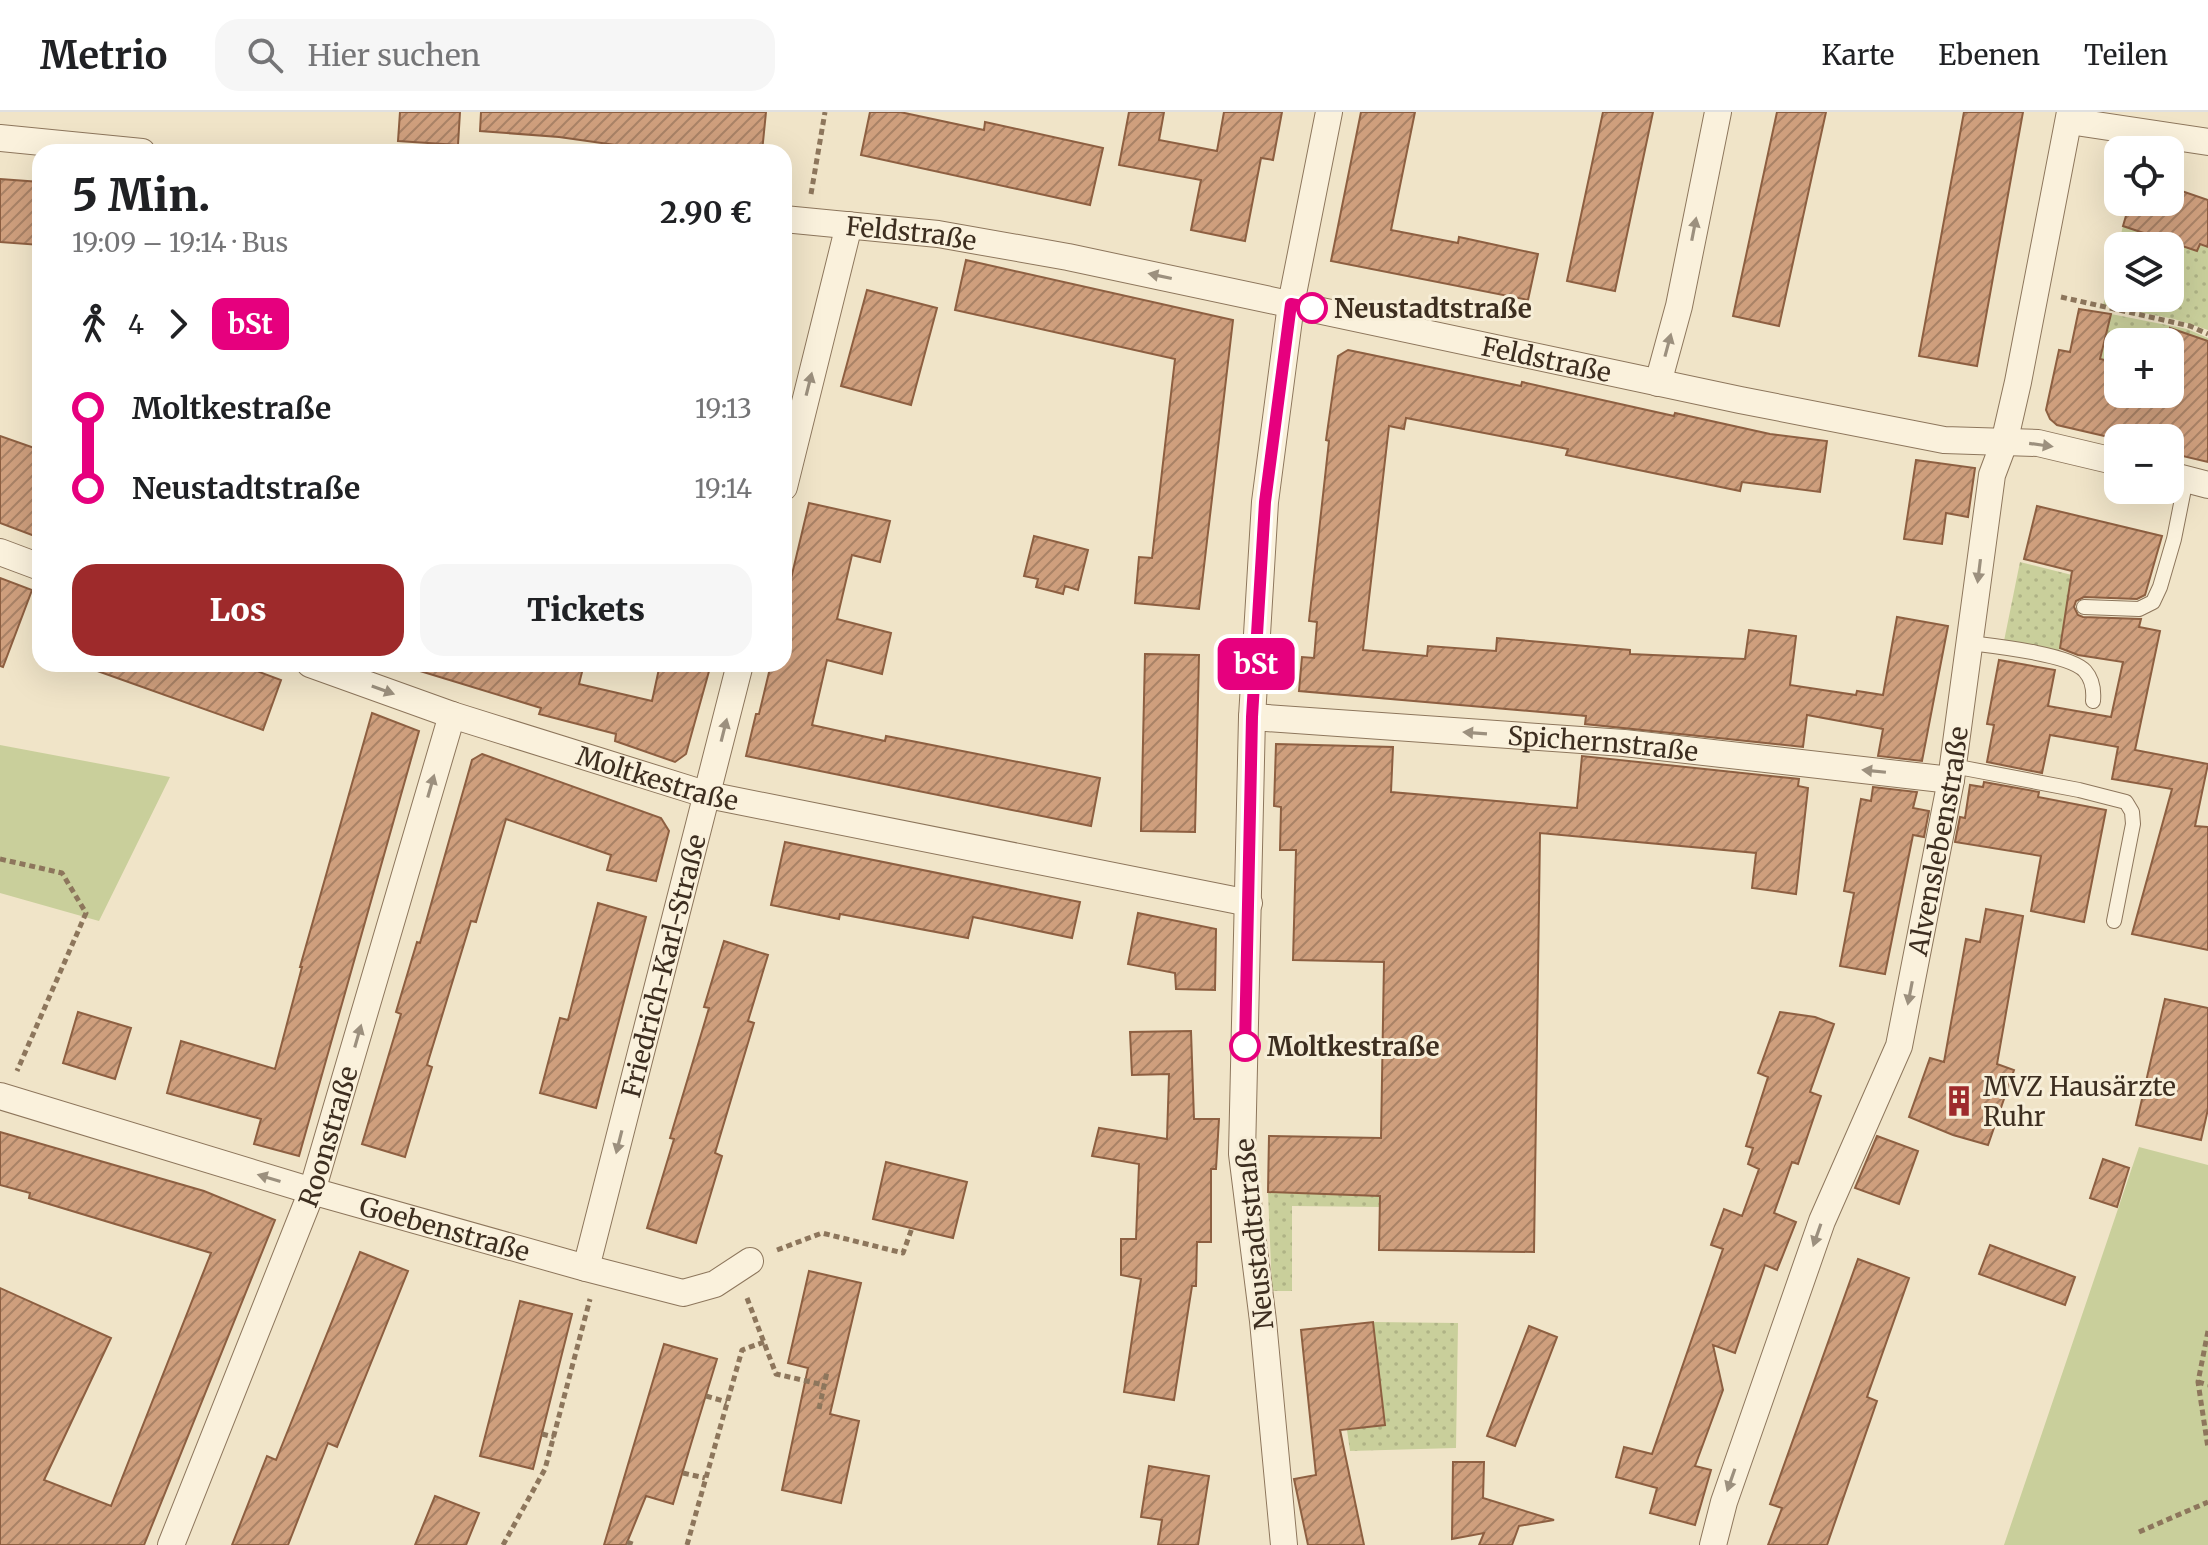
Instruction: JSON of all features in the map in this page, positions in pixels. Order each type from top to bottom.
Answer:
[{"type":"street","name":"Neustadtstraße","points":[[1284,1545],[1263,1321],[1242,1154],[1252,717],[1265,502],[1291,304],[1329,112]]},
{"type":"street","points":[[1658,383],[1679,306],[1718,112]]},
{"type":"street","points":[[2070,116],[2208,142]]},
{"type":"street","name":"Alvenslebenstraße","points":[[1713,1545],[1724,1502],[1822,1221],[1899,1046],[1952,773],[1992,475],[2004,443],[2037,293],[2070,116]]},
{"type":"street","points":[[0,138],[61,144]]},
{"type":"street","name":"Feldstraße","points":[[796,220],[938,234],[1068,257],[1658,383],[1944,440],[2038,443],[2104,459]]},
{"type":"street","points":[[792,455],[849,225]]},
{"type":"street","points":[[0,552],[32,564]]},
{"type":"street","name":"Moltkestraße","points":[[332,672],[452,715],[708,795],[1249,903]]},
{"type":"street","name":"Friedrich-Karl-Straße","points":[[592,1270],[738,672]]},
{"type":"street","name":"Roonstraße","points":[[171,1545],[312,1191],[452,715]]},
{"type":"street","name":"Spichernstraße","points":[[1252,717],[1624,743],[1952,773]]},
{"type":"street","name":"Goebenstraße","points":[[4,1097],[312,1191],[683,1293],[715,1284],[743,1266]]},
{"type":"lane","points":[[2084,607],[2139,609],[2153,602],[2174,539],[2188,479]]},
{"type":"lane","points":[[1970,643],[2071,662],[2083,668],[2090,678],[2094,689],[2093,701]]},
{"type":"lane","points":[[1952,773],[2079,790],[2126,802],[2132,812],[2133,824],[2114,921]]},
{"type":"path","points":[[796,220],[825,112]]},
{"type":"path","points":[[2037,293],[2190,326],[2208,334]]},
{"type":"path","points":[[0,859],[62,873],[86,913],[4,1097]]},
{"type":"path","points":[[824,1385],[776,1374],[743,1266],[822,1233],[903,1253],[912,1228]]},
{"type":"path","points":[[503,1545],[545,1469],[592,1270]]},
{"type":"path","points":[[2208,1331],[2198,1382],[2208,1448]]},
{"type":"path","points":[[687,1545],[742,1350],[764,1342]]},
{"type":"path","points":[[819,1409],[827,1372]]},
{"type":"path","points":[[2198,1382],[2208,1385]]},
{"type":"path","points":[[706,1396],[727,1402]]},
{"type":"path","points":[[542,1434],[554,1437]]},
{"type":"path","points":[[683,1473],[706,1478]]},
{"type":"path","points":[[2139,1532],[2208,1502]]},
{"type":"path","points":[[627,1542],[635,1545]]},
{"type":"green space","points":[[2123,226],[2141,232],[2121,232]]},
{"type":"green space","points":[[2200,244],[2208,247],[2208,330],[2138,312],[2184,312],[2184,247],[2197,251]]},
{"type":"green space","points":[[2111,314],[2182,328],[2108,328]]},
{"type":"green space","points":[[2184,328],[2208,338],[2208,398],[2184,395]]},
{"type":"green space","points":[[2020,562],[2072,575],[2059,652],[2004,641]]},
{"type":"green space","points":[[0,745],[170,777],[99,921],[0,893]]},
{"type":"green space","points":[[2139,1147],[2208,1165],[2208,1545],[2004,1545]]},
{"type":"green space","points":[[1268,1192],[1380,1196],[1380,1207],[1292,1206],[1292,1291],[1272,1291]]},
{"type":"green space","points":[[1373,1322],[1458,1323],[1456,1448],[1350,1451],[1347,1430],[1385,1425]]},
{"type":"building","points":[[400,112],[460,112],[458,144],[398,141]]},
{"type":"building","points":[[481,112],[766,112],[763,144],[609,144],[480,131]]},
{"type":"building","points":[[870,112],[900,112],[984,130],[985,122],[1103,148],[1090,205],[861,155]]},
{"type":"building","points":[[1129,112],[1164,112],[1159,140],[1217,151],[1224,112],[1282,112],[1273,160],[1261,158],[1245,241],[1191,230],[1201,180],[1119,165]]},
{"type":"building","points":[[1361,112],[1415,112],[1391,230],[1458,243],[1459,237],[1538,254],[1528,300],[1331,261]]},
{"type":"building","points":[[1603,112],[1653,112],[1615,291],[1567,281]]},
{"type":"building","points":[[1777,112],[1826,112],[1779,326],[1733,316]]},
{"type":"building","points":[[1964,112],[2023,112],[1977,366],[1919,356]]},
{"type":"building","points":[[0,179],[32,181],[32,244],[0,242]]},
{"type":"building","points":[[2184,192],[2208,200],[2208,247],[2200,244],[2197,251],[2184,247],[2184,232],[2141,232],[2123,226],[2126,216],[2184,216]]},
{"type":"building","points":[[966,260],[1233,320],[1199,609],[1135,603],[1139,557],[1152,558],[1175,359],[955,310]]},
{"type":"building","points":[[867,290],[937,308],[911,405],[841,386]]},
{"type":"building","points":[[2079,309],[2111,314],[2108,328],[2104,328],[2100,359],[2104,360],[2104,408],[2184,408],[2184,333],[2208,341],[2208,462],[2184,456],[2184,424],[2104,424],[2104,436],[2057,425],[2046,410],[2059,350],[2070,352]]},
{"type":"building","points":[[1348,350],[1521,386],[1522,382],[1674,416],[1675,413],[1770,434],[1827,441],[1820,492],[1742,482],[1740,491],[1566,455],[1568,449],[1406,418],[1404,429],[1389,426],[1363,650],[1427,656],[1428,646],[1496,651],[1497,638],[1630,650],[1630,654],[1745,659],[1749,630],[1796,636],[1790,685],[1856,695],[1857,691],[1883,695],[1897,617],[1948,626],[1922,761],[1878,756],[1883,729],[1807,715],[1803,747],[1585,724],[1586,716],[1299,691],[1302,657],[1314,658],[1317,622],[1309,621],[1329,441],[1326,440],[1338,356]]},
{"type":"building","points":[[0,436],[32,447],[32,535],[0,523]]},
{"type":"building","points":[[1916,460],[1975,468],[1968,517],[1946,513],[1942,544],[1904,539]]},
{"type":"building","points":[[809,503],[890,521],[880,562],[852,555],[837,619],[891,633],[882,674],[827,660],[812,725],[885,741],[886,736],[1100,778],[1091,826],[746,756],[769,672],[792,672],[792,574]]},
{"type":"building","points":[[2037,506],[2162,536],[2145,595],[2137,599],[2084,597],[2076,601],[2074,607],[2083,617],[2141,619],[2139,627],[2160,631],[2135,750],[2208,764],[2195,826],[2208,827],[2208,950],[2132,934],[2172,789],[2112,779],[2118,747],[2050,735],[2042,773],[1987,762],[1994,725],[1987,724],[1999,660],[2055,670],[2048,706],[2111,717],[2123,662],[2078,655],[2060,648],[2072,571],[2024,559]]},
{"type":"building","points":[[1034,536],[1088,550],[1078,590],[1065,586],[1063,594],[1036,587],[1038,579],[1024,576]]},
{"type":"building","points":[[0,578],[32,590],[3,667],[0,666]]},
{"type":"building","points":[[1145,654],[1199,655],[1195,832],[1141,831]]},
{"type":"building","points":[[100,672],[260,672],[281,680],[263,730]]},
{"type":"building","points":[[423,672],[582,672],[579,684],[652,701],[658,672],[709,672],[686,754],[675,762],[615,741],[616,734],[539,714],[541,708]]},
{"type":"building","points":[[372,713],[419,731],[299,1156],[254,1144],[261,1119],[167,1093],[181,1041],[275,1069],[300,967]]},
{"type":"building","points":[[1276,744],[1393,747],[1391,792],[1577,808],[1582,756],[1799,779],[1798,786],[1808,788],[1796,894],[1752,888],[1756,853],[1540,833],[1534,1252],[1379,1250],[1380,1196],[1268,1192],[1269,1136],[1381,1138],[1384,962],[1293,960],[1296,850],[1280,850],[1281,807],[1274,806]]},
{"type":"building","points":[[482,754],[661,818],[669,831],[656,881],[607,870],[611,855],[506,819],[476,922],[471,921],[427,1065],[432,1067],[405,1157],[362,1144],[401,1014],[396,1012],[417,942],[420,943],[472,760]]},
{"type":"building","points":[[1984,782],[2039,792],[2038,797],[2106,810],[2084,922],[2031,911],[2041,856],[1955,842],[1960,817],[1965,818],[1970,785],[1983,787]]},
{"type":"building","points":[[1873,787],[1917,792],[1913,808],[1929,811],[1924,837],[1913,835],[1885,974],[1840,966],[1854,893],[1844,891],[1861,799],[1871,801]]},
{"type":"building","points":[[785,842],[1080,902],[1072,938],[973,917],[968,938],[840,914],[839,919],[771,905]]},
{"type":"building","points":[[598,903],[646,917],[596,1108],[540,1093],[560,1018],[568,1020]]},
{"type":"building","points":[[1986,909],[2023,916],[1997,1064],[2014,1070],[1988,1145],[1909,1117],[1930,1058],[1944,1062],[1966,939],[1980,942]]},
{"type":"building","points":[[1138,913],[1216,929],[1215,990],[1176,989],[1175,973],[1128,964]]},
{"type":"building","points":[[724,941],[768,955],[748,1021],[754,1023],[715,1153],[722,1156],[696,1243],[647,1228],[674,1139],[670,1138],[709,1008],[704,1007]]},
{"type":"building","points":[[2165,999],[2208,1008],[2208,1109],[2201,1140],[2136,1125]]},
{"type":"building","points":[[78,1012],[131,1028],[115,1079],[63,1063]]},
{"type":"building","points":[[1780,1012],[1815,1017],[1834,1024],[1810,1092],[1821,1096],[1798,1164],[1792,1162],[1774,1213],[1796,1222],[1777,1270],[1765,1265],[1735,1353],[1713,1345],[1723,1390],[1695,1466],[1711,1470],[1695,1525],[1650,1513],[1657,1488],[1616,1477],[1624,1447],[1652,1454],[1723,1249],[1711,1245],[1724,1209],[1742,1216],[1759,1169],[1748,1164],[1753,1148],[1746,1146],[1768,1077],[1758,1073]]},
{"type":"building","points":[[1191,1031],[1194,1119],[1219,1119],[1216,1169],[1211,1169],[1211,1242],[1197,1242],[1196,1286],[1192,1286],[1174,1400],[1124,1392],[1141,1279],[1121,1275],[1121,1239],[1136,1239],[1139,1164],[1092,1156],[1099,1128],[1167,1139],[1169,1074],[1132,1075],[1130,1032]]},
{"type":"building","points":[[0,1132],[204,1191],[275,1220],[144,1545],[0,1545],[0,1288],[111,1338],[44,1480],[111,1506],[211,1253],[29,1198],[30,1193],[0,1185]]},
{"type":"building","points":[[1877,1136],[1918,1151],[1899,1204],[1855,1188]]},
{"type":"building","points":[[2103,1159],[2129,1168],[2117,1207],[2090,1198]]},
{"type":"building","points":[[886,1162],[967,1182],[953,1238],[873,1219]]},
{"type":"building","points":[[1990,1245],[2075,1277],[2065,1305],[1979,1274]]},
{"type":"building","points":[[360,1252],[408,1271],[337,1447],[328,1443],[288,1545],[232,1545],[267,1456],[276,1460]]},
{"type":"building","points":[[1858,1259],[1909,1278],[1867,1397],[1877,1401],[1827,1545],[1768,1545],[1782,1508],[1770,1504]]},
{"type":"building","points":[[809,1271],[861,1283],[830,1414],[859,1421],[841,1503],[782,1490],[808,1368],[788,1363]]},
{"type":"building","points":[[520,1301],[572,1314],[533,1469],[480,1456]]},
{"type":"building","points":[[1373,1322],[1385,1425],[1340,1430],[1364,1545],[1308,1545],[1294,1479],[1316,1475],[1301,1330]]},
{"type":"building","points":[[1529,1326],[1557,1337],[1515,1446],[1487,1436]]},
{"type":"building","points":[[664,1344],[717,1359],[673,1504],[646,1496],[626,1545],[604,1545]]},
{"type":"building","points":[[1453,1462],[1484,1462],[1483,1498],[1554,1520],[1519,1526],[1512,1545],[1479,1545],[1484,1533],[1452,1539]]},
{"type":"building","points":[[1149,1466],[1209,1476],[1198,1545],[1158,1545],[1162,1520],[1141,1517]]},
{"type":"building","points":[[435,1496],[479,1513],[466,1545],[415,1545]]},
{"type":"bus line","name":"bSt","points":[[1245,1046],[1252,717],[1265,502],[1291,304],[1312,308]]},
{"type":"place","name":"Neustadtstraße","points":[[1312,308]]},
{"type":"place","name":"Moltkestraße","points":[[1245,1046]]},
{"type":"place","name":"MVZ Hausärzte Ruhr","points":[[1959,1101]]}]
